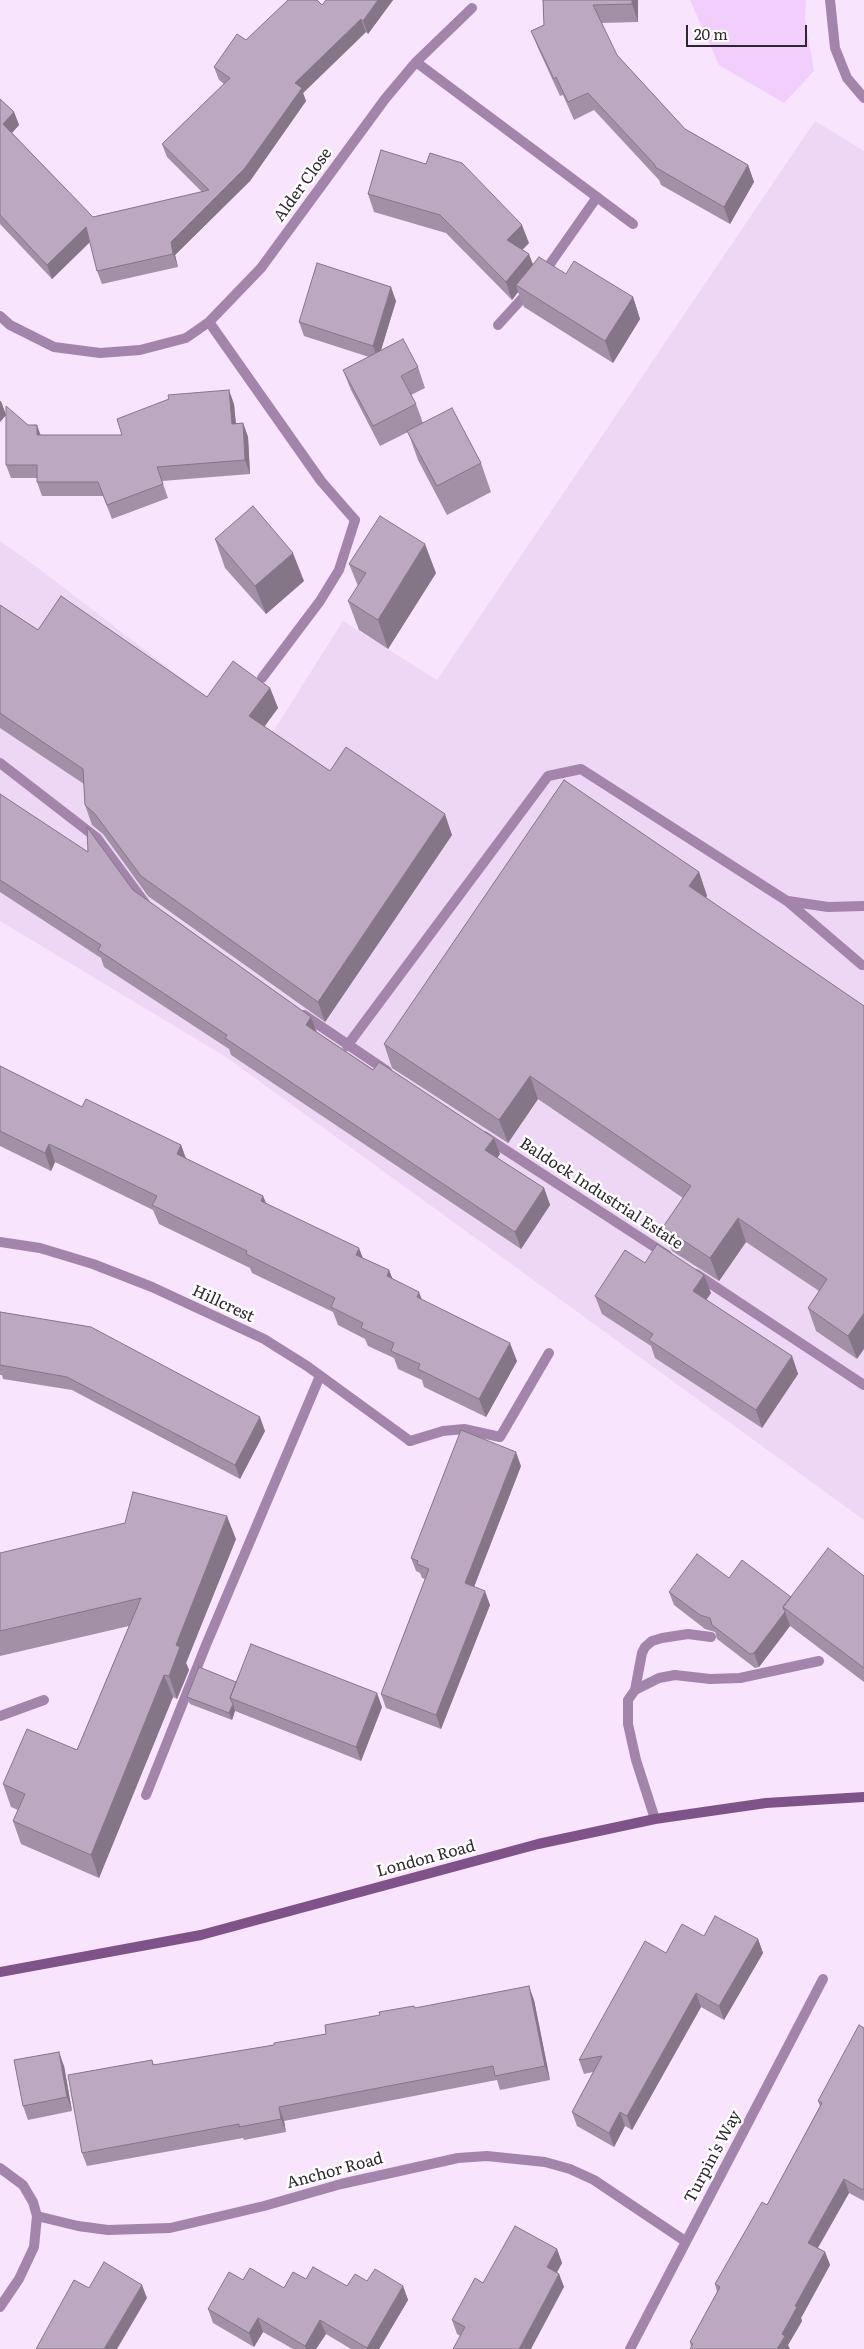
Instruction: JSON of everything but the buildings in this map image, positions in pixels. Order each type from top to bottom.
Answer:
[{"type":"main road","name":"London Road","points":[[0,1972],[201,1935],[538,1844],[655,1820],[766,1802],[864,1797]]},
{"type":"street","points":[[830,0],[835,48],[846,78],[864,98]]},
{"type":"street","name":"Alder Close","points":[[0,316],[10,325],[54,347],[100,353],[140,350],[186,338],[209,322],[261,268],[384,99],[416,62],[474,4]]},
{"type":"street","points":[[416,62],[633,224]]},
{"type":"street","points":[[498,325],[534,286],[597,197]]},
{"type":"street","points":[[209,322],[321,481],[355,520],[339,570],[320,601],[262,678]]},
{"type":"street","points":[[0,763],[97,838],[143,902],[151,907]]},
{"type":"street","points":[[347,1046],[548,776],[581,769],[787,901],[864,965]]},
{"type":"street","points":[[787,901],[828,907],[864,906]]},
{"type":"street","points":[[298,1011],[347,1046],[396,1077]]},
{"type":"street","name":"Baldock Industrial Estate","points":[[477,1131],[864,1385]]},
{"type":"street","name":"Hillcrest","points":[[0,1242],[40,1248],[93,1264],[152,1287],[264,1339],[320,1376],[410,1441],[443,1431],[464,1429],[500,1437],[550,1353]]},
{"type":"street","points":[[146,1795],[206,1645],[320,1376]]},
{"type":"street","points":[[655,1820],[636,1760],[628,1724],[628,1700],[635,1690],[642,1653],[645,1647],[652,1641],[662,1638],[688,1634],[711,1637]]},
{"type":"street","points":[[635,1690],[659,1678],[675,1675],[710,1679],[740,1678],[819,1661]]},
{"type":"street","points":[[0,1716],[44,1700]]},
{"type":"street","name":"Turpin's Way","points":[[630,2349],[823,1979]]},
{"type":"street","name":"Anchor Road","points":[[37,2216],[78,2226],[108,2230],[170,2228],[264,2206],[341,2184],[458,2158],[487,2156],[545,2162],[570,2169],[594,2180],[685,2241]]},
{"type":"street","points":[[0,2168],[24,2185],[33,2202],[37,2216],[34,2247],[19,2279],[0,2307]]},
{"type":"shaded area","points":[[690,0],[806,0],[805,19],[814,71],[784,103],[719,65]]},
{"type":"shaded area","points":[[815,121],[864,151],[864,1520],[226,1057],[0,921],[0,541],[266,743],[343,621],[437,680]]}]
